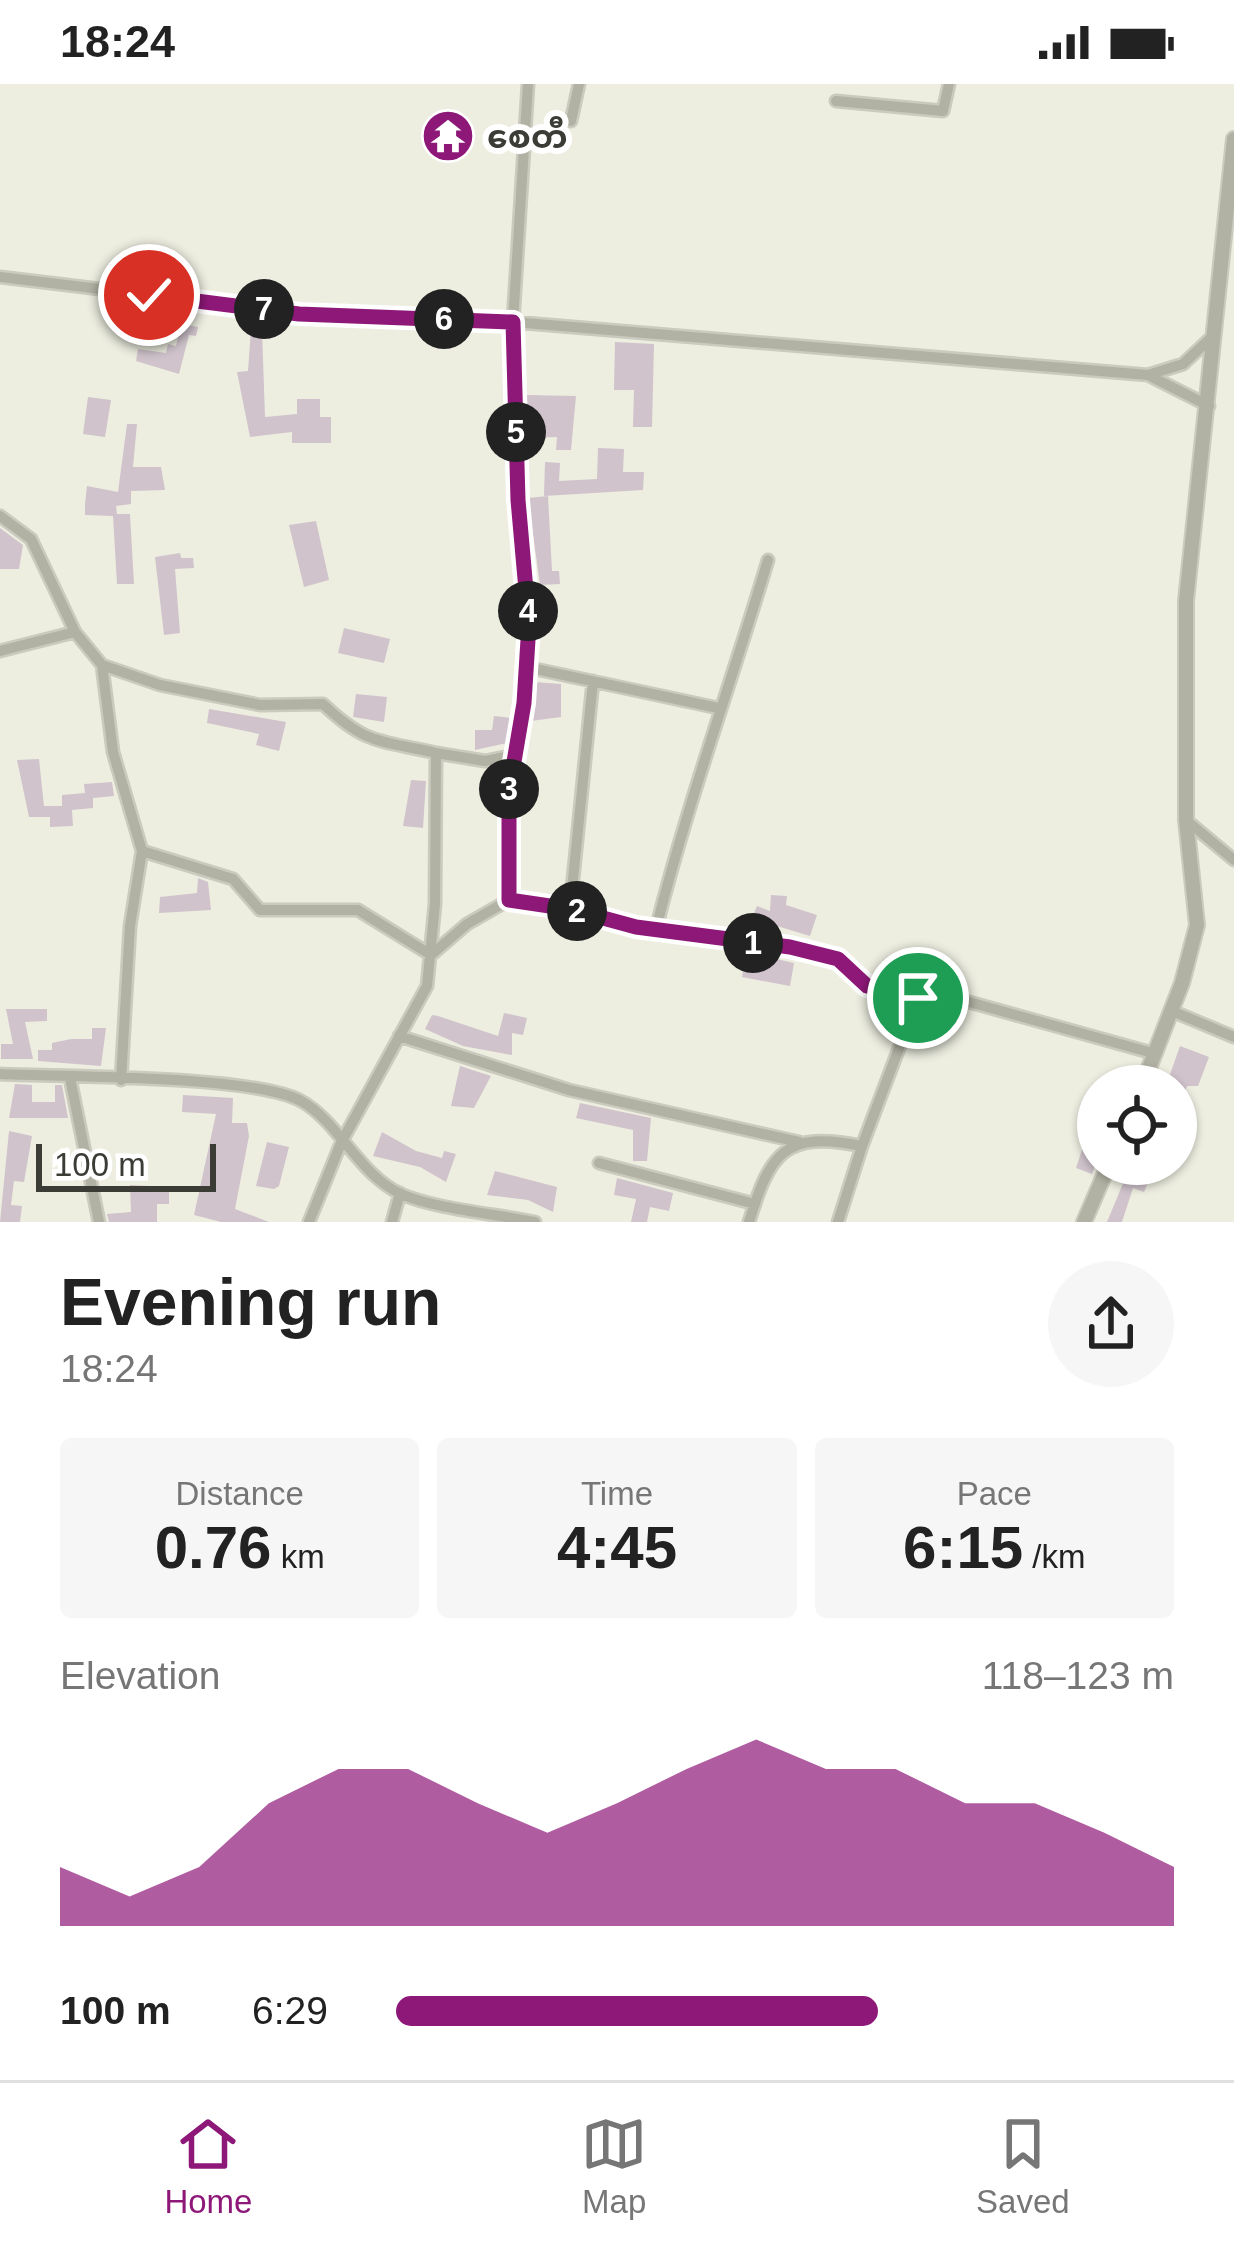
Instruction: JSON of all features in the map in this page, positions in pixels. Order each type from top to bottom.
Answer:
[{"type":"street","points":[[509,900],[509,791],[529,624],[518,500],[513,322],[528,84]]},
{"type":"street","points":[[571,121],[579,84]]},
{"type":"street","points":[[836,101],[944,111],[949,84]]},
{"type":"street","points":[[1151,1065],[1197,925],[1186,820],[1186,601],[1234,139]]},
{"type":"street","points":[[0,277],[299,314],[513,322],[1148,375],[1209,406]]},
{"type":"street","points":[[1148,375],[1183,364],[1214,335]]},
{"type":"street","points":[[0,516],[32,539],[75,632],[102,665],[160,685],[260,705],[323,704],[347,726],[382,746],[485,761],[515,754]]},
{"type":"street","points":[[656,929],[718,708],[734,673],[768,560]]},
{"type":"street","points":[[0,651],[75,632]]},
{"type":"street","points":[[102,665],[113,752],[142,851],[130,926],[121,1080]]},
{"type":"street","points":[[526,667],[718,708]]},
{"type":"street","points":[[570,909],[593,681]]},
{"type":"street","points":[[309,1222],[341,1143],[427,986],[436,753]]},
{"type":"street","points":[[1186,820],[1234,860]]},
{"type":"street","points":[[142,851],[233,879],[260,910],[358,910],[431,955]]},
{"type":"street","points":[[431,955],[467,924],[509,900],[838,959],[867,986],[918,998],[969,1002],[1156,1054]]},
{"type":"street","points":[[838,1222],[918,998]]},
{"type":"street","points":[[1172,1011],[1234,1037]]},
{"type":"street","points":[[399,1036],[568,1090],[799,1142],[862,1146]]},
{"type":"street","points":[[0,1074],[287,1095],[305,1102],[341,1143],[400,1193],[535,1222]]},
{"type":"street","points":[[70,1078],[99,1222]]},
{"type":"street","points":[[749,1222],[775,1156],[799,1142]]},
{"type":"street","points":[[599,1163],[754,1204]]},
{"type":"street","points":[[1084,1222],[1100,1185]]},
{"type":"street","points":[[392,1222],[400,1193]]},
{"type":"building","points":[[181,324],[198,327],[196,336],[189,335],[179,374],[136,361],[138,349],[166,353],[168,344],[176,346]]},
{"type":"building","points":[[251,329],[262,330],[265,417],[297,414],[297,399],[320,399],[320,417],[331,417],[331,443],[292,443],[292,432],[250,437],[237,372],[248,371]]},
{"type":"building","points":[[615,342],[654,344],[652,427],[633,427],[634,390],[614,390]]},
{"type":"building","points":[[526,395],[576,396],[571,450],[556,450],[557,437],[526,438]]},
{"type":"building","points":[[88,397],[111,400],[105,437],[83,434]]},
{"type":"building","points":[[127,424],[137,424],[133,467],[161,467],[165,490],[131,491],[131,504],[116,506],[117,514],[130,514],[134,584],[117,584],[113,516],[85,515],[85,504],[87,486],[118,492]]},
{"type":"building","points":[[598,448],[624,449],[623,472],[644,472],[643,490],[544,496],[545,462],[560,463],[559,481],[597,479]]},
{"type":"building","points":[[548,496],[552,571],[559,571],[560,584],[540,585],[528,498]]},
{"type":"building","points":[[316,521],[329,580],[304,587],[289,525]]},
{"type":"building","points":[[0,528],[23,545],[19,569],[0,569]]},
{"type":"building","points":[[180,553],[181,558],[193,558],[194,568],[175,569],[180,633],[164,635],[155,557]]},
{"type":"building","points":[[344,628],[390,639],[384,663],[338,653]]},
{"type":"building","points":[[535,682],[561,684],[561,717],[531,721]]},
{"type":"building","points":[[356,694],[387,697],[384,722],[353,717]]},
{"type":"building","points":[[209,709],[286,722],[279,751],[256,745],[259,734],[207,723]]},
{"type":"building","points":[[494,716],[512,718],[507,743],[475,750],[475,730],[492,730]]},
{"type":"building","points":[[39,759],[44,806],[62,806],[62,795],[85,793],[84,784],[112,782],[114,796],[93,798],[93,808],[72,810],[73,826],[50,827],[50,817],[29,817],[17,760]]},
{"type":"building","points":[[411,780],[426,781],[423,828],[403,826]]},
{"type":"building","points":[[198,878],[208,882],[211,910],[159,913],[160,897],[197,893]]},
{"type":"building","points":[[771,895],[787,896],[786,905],[817,915],[810,936],[777,926],[775,932],[752,918],[757,906],[770,911]]},
{"type":"building","points":[[746,952],[794,963],[790,986],[742,977]]},
{"type":"building","points":[[6,1009],[47,1009],[47,1021],[25,1022],[33,1059],[1,1059],[1,1044],[13,1044]]},
{"type":"building","points":[[504,1013],[527,1018],[523,1035],[512,1033],[512,1055],[463,1046],[425,1029],[432,1015],[498,1036]]},
{"type":"building","points":[[92,1028],[106,1028],[101,1066],[38,1061],[38,1050],[52,1050],[52,1043],[92,1039]]},
{"type":"building","points":[[1180,1046],[1209,1057],[1198,1086],[1197,1065],[1173,1065]]},
{"type":"building","points":[[460,1066],[491,1076],[474,1108],[451,1106]]},
{"type":"building","points":[[15,1084],[32,1085],[32,1102],[55,1102],[55,1085],[62,1085],[68,1118],[9,1118]]},
{"type":"building","points":[[183,1095],[233,1098],[232,1123],[247,1123],[249,1136],[235,1209],[269,1222],[221,1222],[194,1215],[216,1114],[182,1112]]},
{"type":"building","points":[[580,1103],[651,1118],[647,1161],[633,1161],[633,1130],[576,1118]]},
{"type":"building","points":[[9,1131],[32,1136],[24,1182],[14,1181],[11,1205],[22,1206],[20,1222],[0,1222]]},
{"type":"building","points":[[382,1132],[416,1151],[442,1158],[444,1151],[456,1154],[446,1182],[420,1167],[373,1156]]},
{"type":"building","points":[[267,1142],[289,1147],[279,1186],[274,1189],[256,1186]]},
{"type":"building","points":[[495,1171],[557,1187],[553,1212],[528,1200],[487,1195]]},
{"type":"building","points":[[617,1178],[673,1193],[669,1211],[650,1207],[647,1222],[631,1222],[636,1199],[614,1195]]},
{"type":"building","points":[[130,1185],[169,1187],[169,1204],[157,1204],[157,1222],[109,1222],[107,1214],[131,1212]]},
{"type":"building","points":[[1122,1185],[1147,1185],[1144,1192],[1133,1188],[1122,1222],[1107,1222]]},
{"type":"place","name":"စေတီ","points":[[448,136]]},
{"type":"route","points":[[149,295],[299,314],[513,322],[518,500],[529,624],[524,703],[509,791],[509,900],[570,909],[636,927],[790,947],[838,959],[867,986],[918,998]]}]
